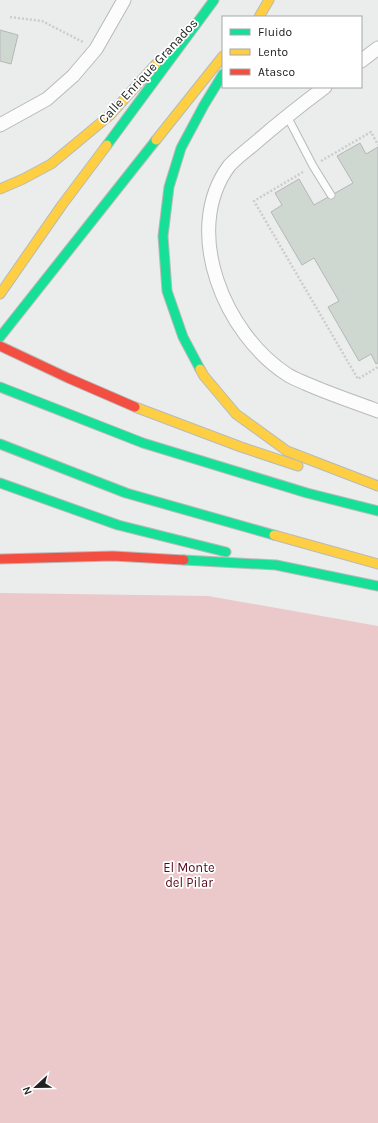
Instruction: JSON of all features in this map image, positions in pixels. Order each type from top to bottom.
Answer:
[{"type":"main road","name":"Calle Enrique Granados","points":[[0,189],[51,164],[110,115],[214,0]]},
{"type":"main road","points":[[0,294],[62,205],[214,0]]},
{"type":"main road","points":[[255,16],[269,0]]},
{"type":"main road","points":[[260,16],[269,0]]},
{"type":"main road","points":[[0,337],[222,57]]},
{"type":"main road","points":[[222,76],[181,148],[169,187],[163,236],[167,291],[183,338],[204,376],[236,414],[287,451],[378,486]]},
{"type":"main road","points":[[0,346],[27,360],[126,404],[261,455],[378,490]]},
{"type":"main road","points":[[0,387],[143,443],[307,493],[378,511]]},
{"type":"main road","points":[[0,444],[126,494],[378,564]]},
{"type":"main road","points":[[0,483],[118,525],[276,565],[378,586]]},
{"type":"main road","points":[[0,559],[114,556],[276,565]]},
{"type":"street","points":[[0,125],[46,100],[73,76],[96,49],[124,0]]},
{"type":"street","points":[[362,60],[378,48]]},
{"type":"street","points":[[324,88],[287,116],[230,165],[219,182],[212,200],[209,238],[211,251],[216,279],[224,299],[236,321],[250,341],[267,359],[288,375],[318,389],[378,411]]},
{"type":"lane","points":[[287,116],[313,166],[331,195]]},
{"type":"path","points":[[10,16],[42,21],[96,49]]},
{"type":"path","points":[[378,144],[371,132],[254,201],[358,379],[378,367]]},
{"type":"green space","name":"El Monte del Pilar","points":[[0,593],[208,596],[378,626],[378,1123],[0,1123]]},
{"type":"building","points":[[0,30],[18,35],[11,64],[0,61]]},
{"type":"building","points":[[360,143],[366,154],[378,147],[378,363],[376,364],[371,354],[359,361],[328,307],[339,301],[314,258],[302,265],[271,212],[282,205],[275,193],[299,179],[314,205],[353,183],[337,156]]},
{"type":"traffic: fast","points":[[107,145],[214,0]]},
{"type":"traffic: fast","points":[[200,369],[183,337],[167,291],[163,236],[169,187],[181,148],[222,76]]},
{"type":"traffic: fast","points":[[0,337],[156,140]]},
{"type":"traffic: fast","points":[[0,387],[143,443],[307,493],[378,511]]},
{"type":"traffic: fast","points":[[0,444],[126,493],[274,535]]},
{"type":"traffic: fast","points":[[0,483],[118,525],[226,552]]},
{"type":"traffic: fast","points":[[184,560],[276,565],[378,586]]},
{"type":"traffic: slow","points":[[260,16],[269,0]]},
{"type":"traffic: slow","points":[[156,140],[222,57]]},
{"type":"traffic: slow","points":[[0,189],[51,164],[110,115],[156,64]]},
{"type":"traffic: slow","points":[[0,294],[62,205],[107,145]]},
{"type":"traffic: slow","points":[[200,369],[204,376],[236,414],[287,451],[378,486]]},
{"type":"traffic: slow","points":[[135,407],[241,447],[298,466]]},
{"type":"traffic: slow","points":[[274,535],[378,564]]},
{"type":"traffic: jam","points":[[0,346],[135,407]]},
{"type":"traffic: jam","points":[[0,559],[113,556],[184,560]]}]
